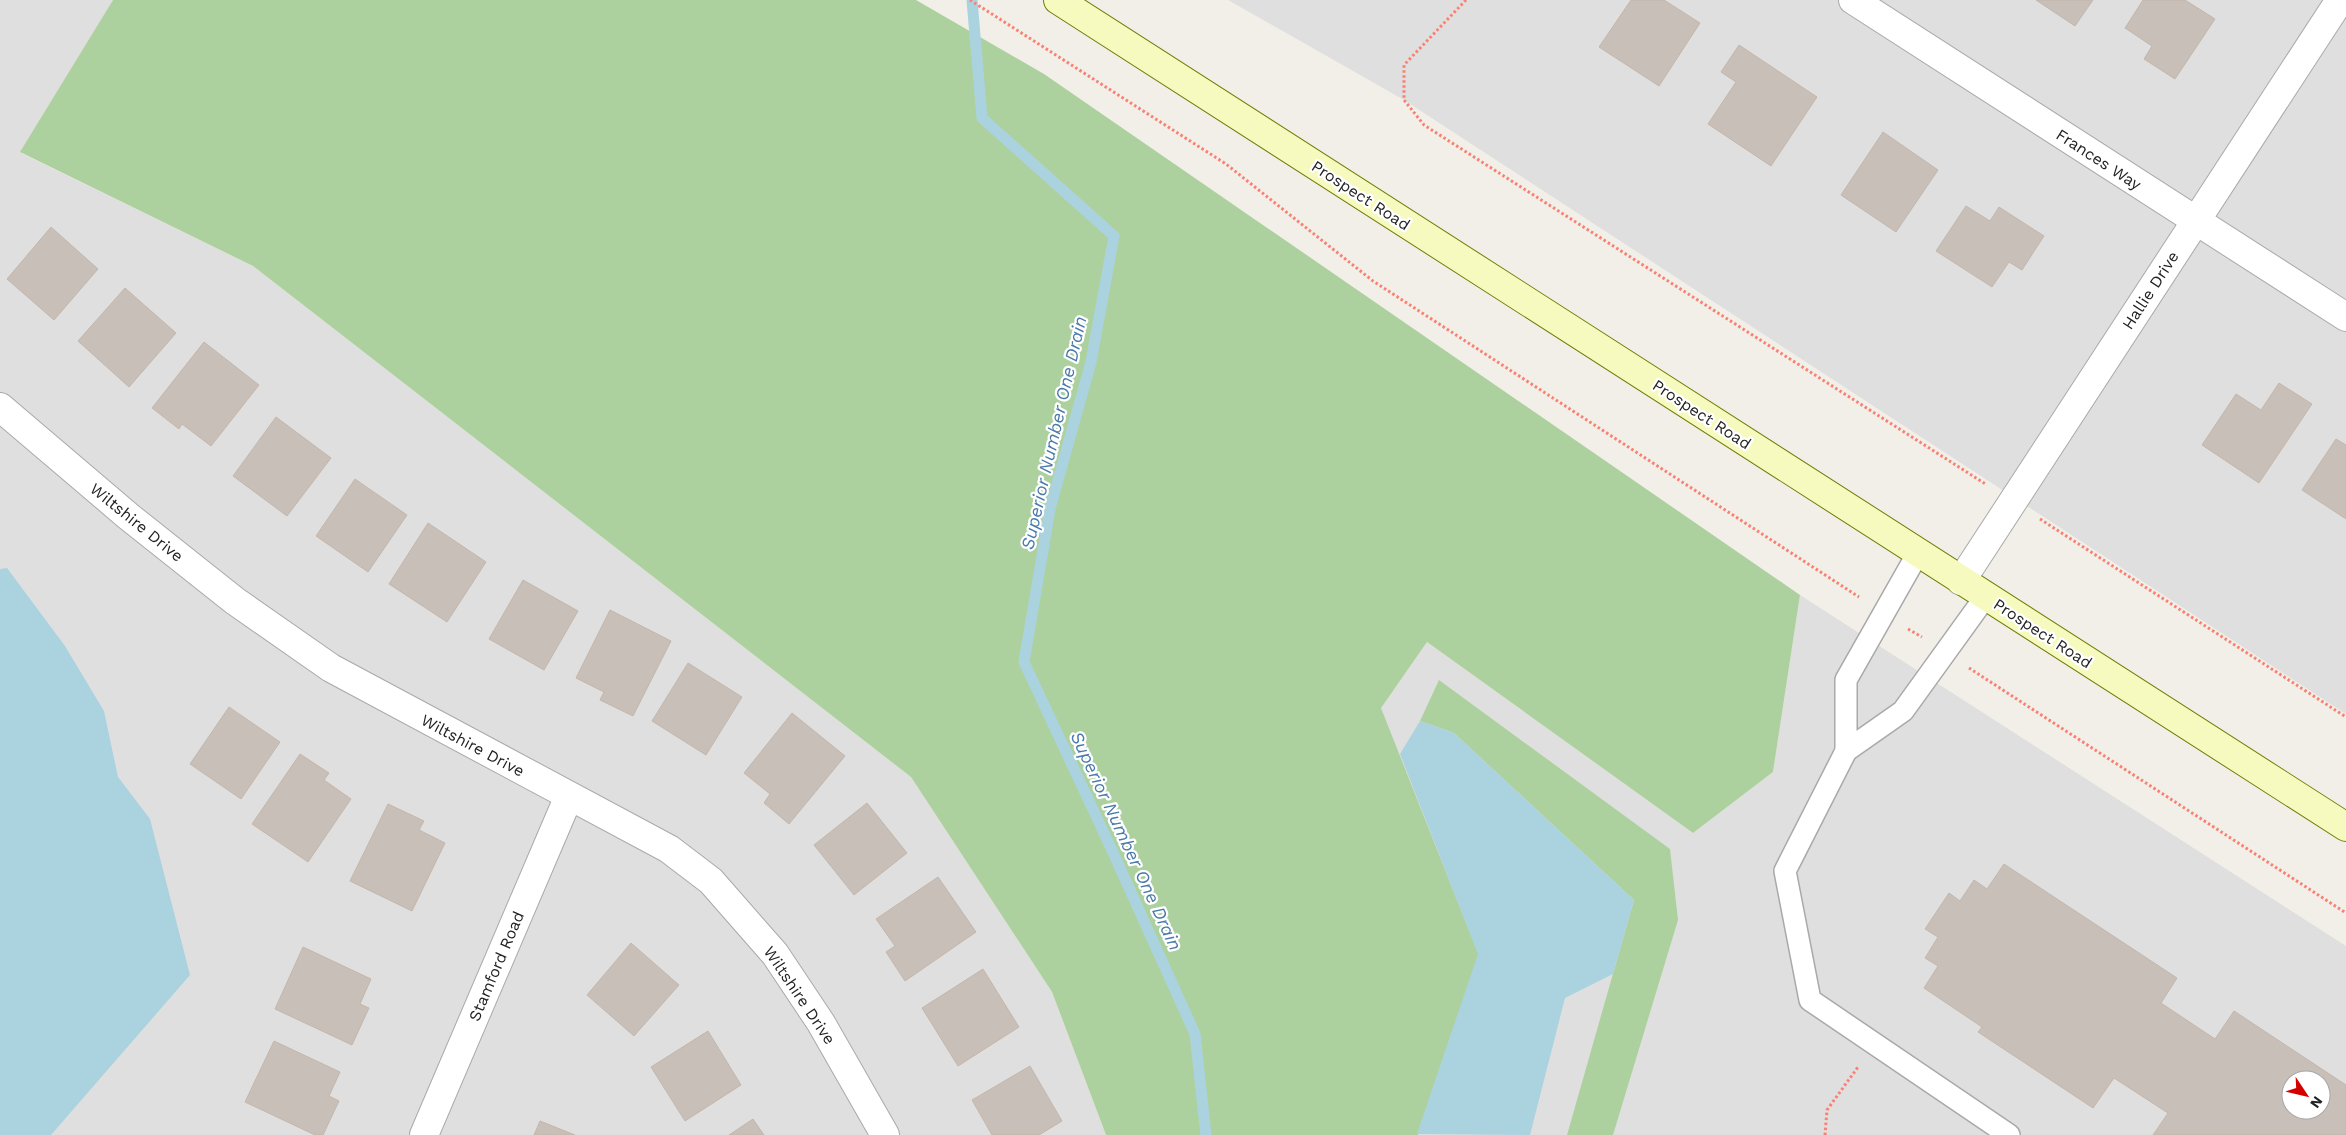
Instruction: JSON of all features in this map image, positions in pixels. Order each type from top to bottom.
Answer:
[{"type":"main road","name":"Prospect Road","points":[[1058,0],[2346,827]]},
{"type":"street","name":"Frances Way","points":[[1853,0],[2346,317]]},
{"type":"street","name":"Hallie Drive","points":[[1961,581],[2340,0]]},
{"type":"street","name":"Wiltshire Drive","points":[[0,407],[128,516],[227,595],[331,668],[669,849],[711,881],[774,954],[821,1023],[885,1135]]},
{"type":"street","name":"Stamford Road","points":[[424,1135],[569,796]]},
{"type":"lane","points":[[1918,553],[1846,680],[1846,751],[1785,871],[1810,1000],[2009,1135]]},
{"type":"lane","points":[[1846,751],[1903,711],[1986,596]]},
{"type":"path","points":[[970,0],[1226,164],[1373,281],[2346,913]]},
{"type":"path","points":[[1466,0],[1404,65],[1404,100],[1424,125],[2013,501],[2346,718]]},
{"type":"path","points":[[1825,1135],[1827,1110],[1874,1044]]},
{"type":"shaded area","points":[[0,0],[113,0],[21,153],[253,266],[911,777],[1052,992],[1106,1135],[0,1135]]},
{"type":"shaded area","points":[[1228,0],[2346,0],[2346,714],[1404,100]]},
{"type":"shaded area","points":[[1800,595],[2346,946],[2346,1135],[1418,1135],[1381,707],[1427,642],[1693,833],[1773,772]]},
{"type":"green space","points":[[113,0],[916,0],[1044,74],[1800,595],[1773,772],[1693,833],[1427,642],[1381,708],[1480,958],[1418,1135],[1106,1135],[1052,992],[911,777],[253,266],[20,152]]},
{"type":"green space","points":[[1439,680],[1670,849],[1678,920],[1613,1135],[1567,1135],[1634,900],[1454,733],[1420,721]]},
{"type":"water","points":[[7,568],[65,646],[104,711],[118,777],[150,819],[190,975],[51,1135],[0,1135],[0,569]]},
{"type":"water","points":[[1420,721],[1454,733],[1634,900],[1613,974],[1565,998],[1530,1135],[1417,1134],[1478,954],[1400,754]]},
{"type":"building","points":[[1631,0],[1664,0],[1700,23],[1659,86],[1599,47]]},
{"type":"building","points":[[2036,0],[2093,0],[2075,26]]},
{"type":"building","points":[[2143,0],[2185,0],[2215,19],[2175,79],[2144,59],[2152,46],[2125,28]]},
{"type":"building","points":[[1739,45],[1817,97],[1771,166],[1708,124],[1736,82],[1721,72]]},
{"type":"building","points":[[1883,132],[1938,170],[1896,232],[1841,195]]},
{"type":"building","points":[[1966,206],[1990,221],[1999,207],[2044,236],[2022,270],[2009,262],[1992,287],[1936,251]]},
{"type":"building","points":[[51,227],[98,269],[54,320],[7,279]]},
{"type":"building","points":[[125,288],[176,333],[129,387],[78,341]]},
{"type":"building","points":[[204,342],[259,385],[211,446],[182,424],[179,429],[152,408]]},
{"type":"building","points":[[2279,383],[2312,404],[2259,483],[2202,445],[2236,394],[2261,410]]},
{"type":"building","points":[[276,417],[331,458],[287,516],[233,476]]},
{"type":"building","points":[[2336,439],[2346,445],[2346,519],[2302,490]]},
{"type":"building","points":[[355,479],[407,515],[368,572],[316,536]]},
{"type":"building","points":[[428,523],[486,562],[447,622],[389,584]]},
{"type":"building","points":[[523,580],[578,611],[544,670],[489,639]]},
{"type":"building","points":[[610,610],[671,641],[633,716],[600,700],[604,692],[576,678]]},
{"type":"building","points":[[688,663],[742,697],[706,755],[652,721]]},
{"type":"building","points":[[229,707],[280,742],[241,799],[190,764]]},
{"type":"building","points":[[792,713],[845,756],[789,824],[764,803],[770,794],[744,773]]},
{"type":"building","points":[[300,754],[329,773],[324,780],[351,799],[308,862],[252,824]]},
{"type":"building","points":[[867,803],[907,853],[854,895],[814,845]]},
{"type":"building","points":[[388,804],[424,821],[419,830],[445,843],[412,911],[350,881]]},
{"type":"building","points":[[2004,864],[2177,978],[2161,1003],[2215,1039],[2234,1011],[2323,1070],[2281,1070],[2281,1120],[2331,1120],[2331,1075],[2346,1085],[2346,1135],[2153,1135],[2168,1113],[2114,1078],[2093,1108],[1978,1032],[1982,1027],[1924,988],[1938,966],[1925,958],[1938,937],[1925,929],[1949,893],[1960,901],[1974,880],[1987,889]]},
{"type":"building","points":[[938,877],[976,932],[905,981],[886,952],[895,946],[876,919]]},
{"type":"building","points":[[631,943],[679,985],[634,1036],[587,995]]},
{"type":"building","points":[[303,947],[371,979],[360,1004],[369,1008],[352,1045],[275,1009]]},
{"type":"building","points":[[983,969],[1019,1027],[958,1066],[922,1008]]},
{"type":"building","points":[[708,1031],[741,1085],[685,1121],[651,1067]]},
{"type":"building","points":[[274,1041],[340,1072],[329,1096],[339,1101],[323,1135],[315,1135],[245,1102]]},
{"type":"building","points":[[1030,1066],[1062,1121],[1039,1135],[992,1135],[972,1100]]},
{"type":"building","points":[[753,1119],[764,1135],[729,1135]]},
{"type":"building","points":[[540,1121],[575,1135],[534,1135]]},
{"type":"waterway","name":"Superior Number One Drain","points":[[972,0],[982,118],[1114,236],[1091,362],[1050,509],[1024,662],[1195,1034],[1206,1135]]}]
